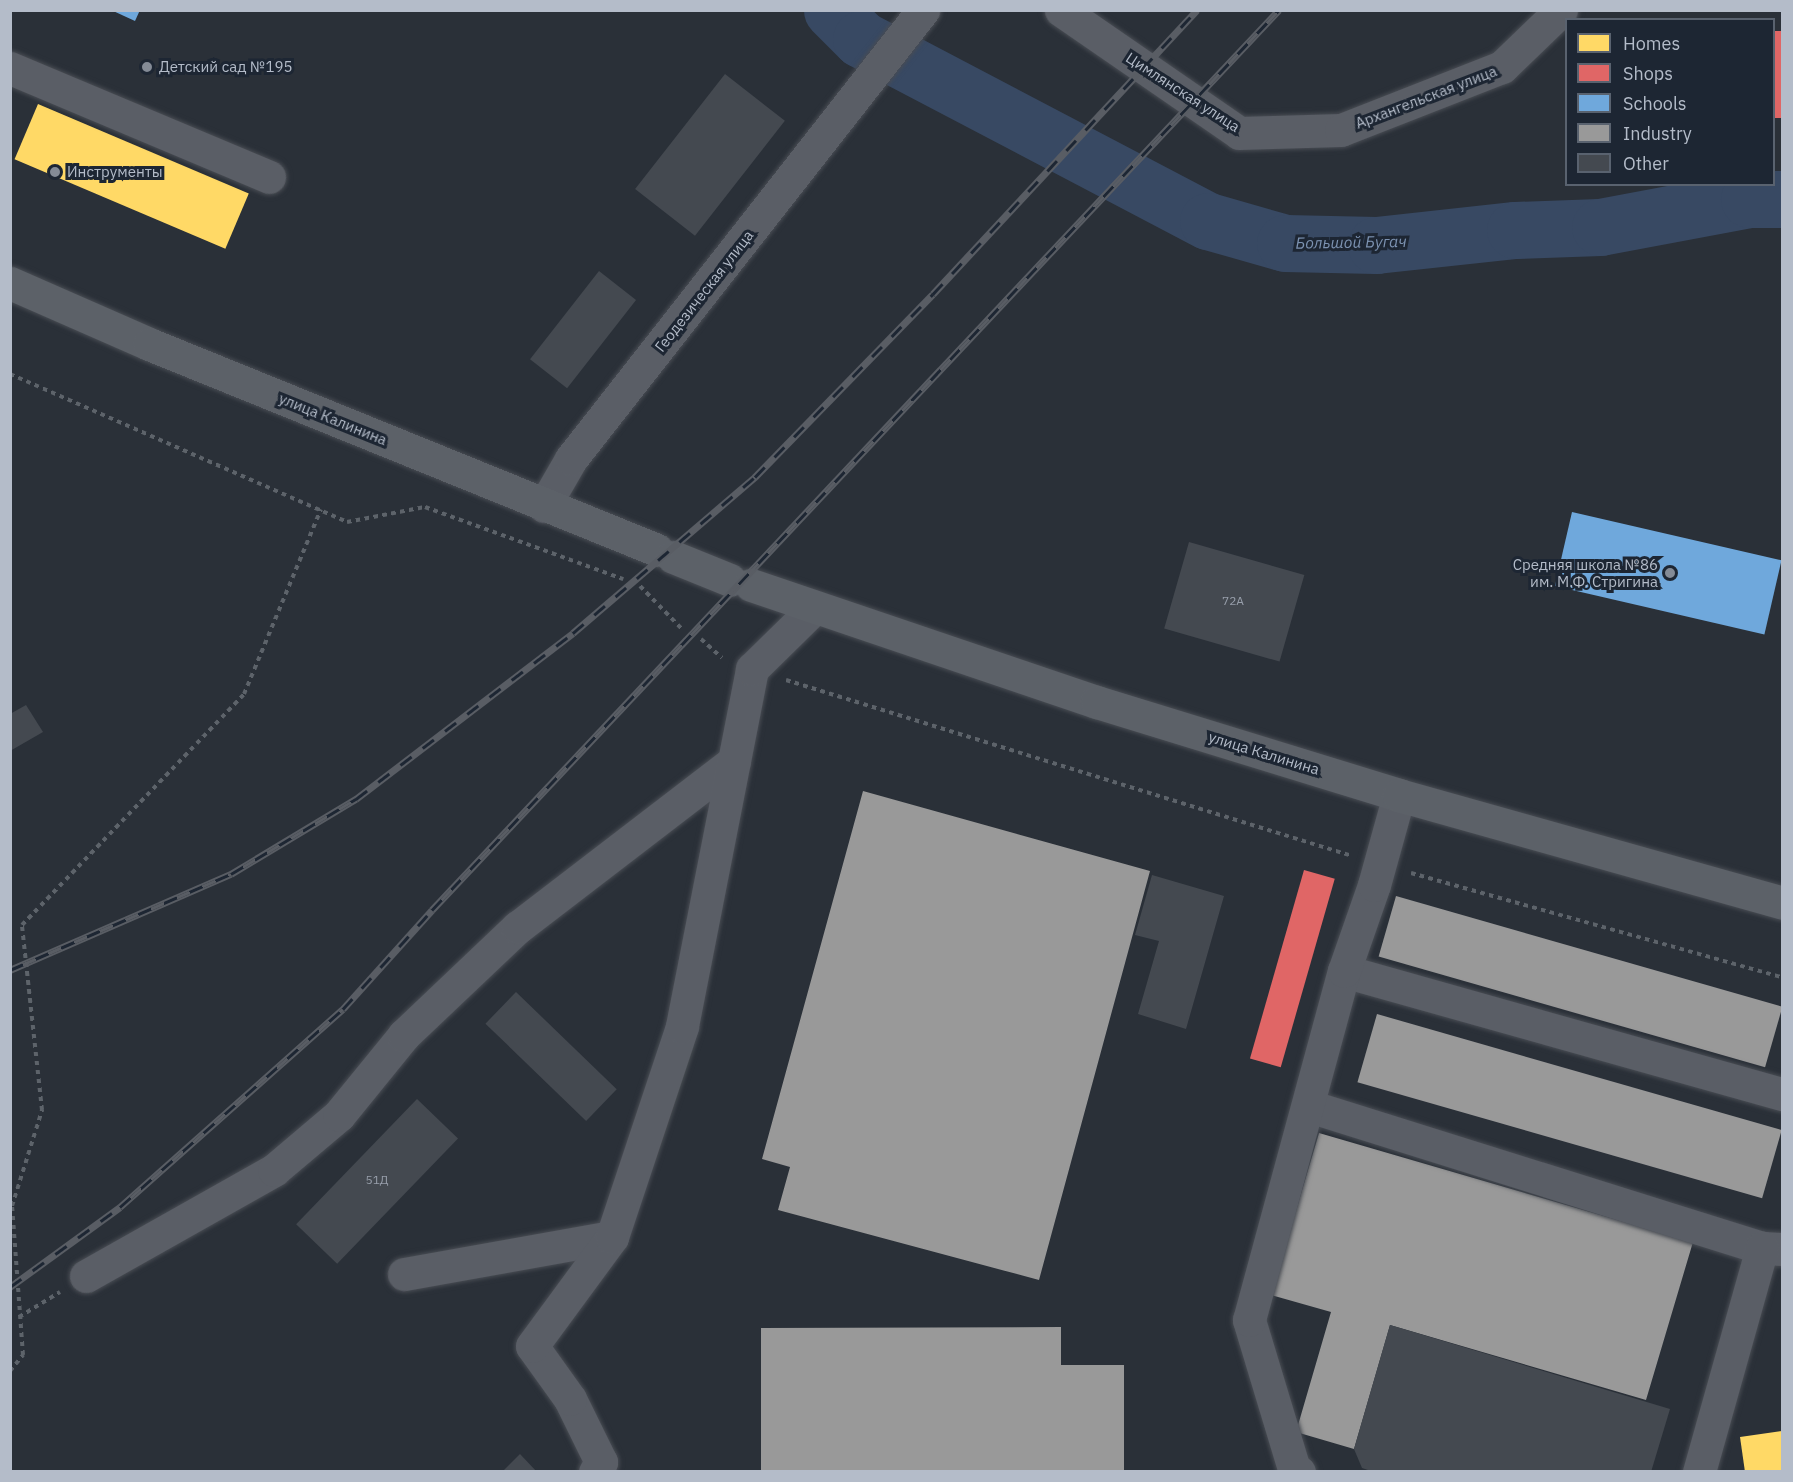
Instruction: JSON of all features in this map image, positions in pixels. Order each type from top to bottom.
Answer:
[{"type":"main road","name":"улица Калинина","points":[[10,284],[544,506],[741,582],[1097,702],[1399,795],[1782,903]]},
{"type":"street","name":"Архангельская улица","points":[[1341,130],[1502,67],[1561,10]]},
{"type":"street","name":"Цимлянская улица","points":[[1067,14],[1239,133],[1341,130]]},
{"type":"street","name":"Геодезическая улица","points":[[544,506],[571,459],[917,20]]},
{"type":"street","points":[[10,68],[269,177]]},
{"type":"street","points":[[595,1472],[601,1462],[570,1399],[532,1346],[612,1237],[682,1026],[752,669],[815,607]]},
{"type":"street","points":[[86,1276],[273,1170],[339,1114],[404,1035],[518,927],[734,761]]},
{"type":"street","points":[[1299,1472],[1294,1469],[1249,1320],[1309,1106],[1344,970],[1380,864],[1399,795]]},
{"type":"street","points":[[1344,970],[1782,1094]]},
{"type":"street","points":[[1309,1106],[1772,1249],[1699,1472]]},
{"type":"street","points":[[404,1274],[612,1237]]},
{"type":"path","points":[[10,374],[347,522],[425,507],[623,579]]},
{"type":"path","points":[[10,1371],[23,1355],[12,1206],[42,1110],[22,925],[244,694],[321,509]]},
{"type":"path","points":[[640,586],[683,630]]},
{"type":"path","points":[[700,639],[717,656],[752,669],[1380,864],[1782,977]]},
{"type":"path","points":[[19,1317],[86,1276]]},
{"type":"building: Homes","points":[[38,104],[249,193],[225,249],[15,159]]},
{"type":"building: Homes","points":[[1782,1431],[1782,1472],[1745,1472],[1740,1437]]},
{"type":"building: Shops","points":[[1775,31],[1782,31],[1782,118],[1775,118]]},
{"type":"building: Shops","points":[[1304,870],[1335,879],[1281,1067],[1250,1058]]},
{"type":"building: Schools","points":[[111,10],[140,10],[135,21]]},
{"type":"building: Schools","name":"Средняя школа №86 им. М.Ф. Стригина","points":[[1572,512],[1781,560],[1764,634],[1555,586]]},
{"type":"building: Industry","points":[[863,791],[1150,871],[1039,1280],[778,1210],[790,1167],[762,1159]]},
{"type":"building: Industry","points":[[1396,896],[1782,1007],[1765,1067],[1379,957]]},
{"type":"building: Industry","points":[[1377,1014],[1782,1130],[1762,1198],[1357,1082]]},
{"type":"building: Industry","points":[[1319,1133],[1693,1242],[1646,1400],[1390,1325],[1354,1449],[1296,1432],[1331,1312],[1271,1295]]},
{"type":"building: Industry","points":[[1061,1327],[1061,1365],[1124,1365],[1124,1472],[761,1472],[761,1328]]},
{"type":"building: Other","points":[[725,74],[785,121],[695,236],[635,189]]},
{"type":"building: Other","points":[[599,271],[636,300],[567,388],[530,359]]},
{"type":"building: Other","points":[[1189,542],[1304,575],[1280,662],[1164,629]]},
{"type":"building: Other","points":[[26,705],[43,732],[10,751],[10,714]]},
{"type":"building: Other","points":[[1152,875],[1224,896],[1186,1029],[1138,1014],[1159,941],[1135,935]]},
{"type":"building: Other","points":[[516,992],[617,1089],[586,1121],[485,1024]]},
{"type":"building: Other","points":[[417,1099],[458,1139],[337,1264],[296,1224]]},
{"type":"building: Other","points":[[1390,1325],[1670,1409],[1651,1472],[1374,1472],[1362,1468],[1354,1449]]},
{"type":"building: Other","points":[[520,1454],[537,1472],[502,1472]]},
{"type":"waterway","name":"Большой Бугач","points":[[832,10],[861,39],[1208,221],[1285,243],[1376,245],[1515,230],[1600,227],[1749,199],[1782,199]]},
{"type":"railway","points":[[10,970],[231,874],[356,799],[573,633],[755,477],[933,294],[1197,10]]},
{"type":"railway","points":[[10,1287],[120,1207],[343,1009],[432,910],[1279,10]]},
{"type":"place","name":"Детский сад №195","points":[[147,67]]},
{"type":"place","name":"Инструменты","points":[[55,172]]},
{"type":"place","name":"Средняя школа №86 им. М.Ф. Стригина","points":[[1670,573]]}]
